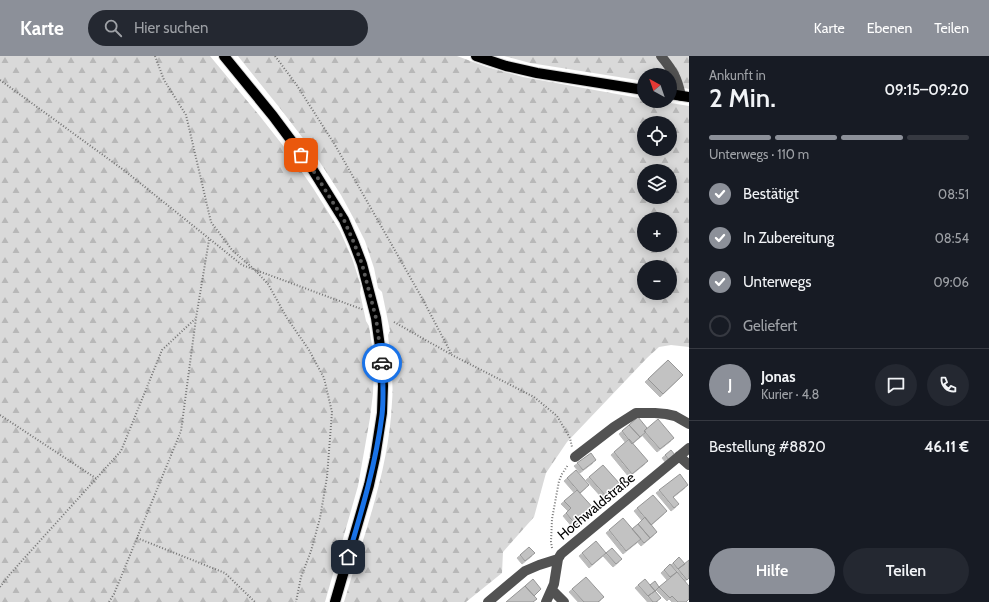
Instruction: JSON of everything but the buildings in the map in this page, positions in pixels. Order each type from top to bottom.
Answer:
[{"type":"main road","points":[[224,56],[273,116],[311,167],[344,220],[362,264],[376,318],[382,361],[383,386],[380,432],[369,485],[335,602]]},
{"type":"main road","points":[[476,56],[506,66],[537,73],[637,89]]},
{"type":"street","points":[[661,56],[673,72],[685,97]]},
{"type":"street","points":[[575,457],[614,427],[636,413],[666,414],[675,416],[689,424]]},
{"type":"street","name":"Hochwaldstraße","points":[[546,602],[554,584],[558,559],[566,549],[689,448]]},
{"type":"street","points":[[679,456],[689,465]]},
{"type":"street","points":[[488,602],[525,571],[539,564],[558,559]]},
{"type":"street","points":[[552,590],[564,602]]},
{"type":"path","points":[[155,56],[164,80],[186,115],[211,222],[232,250],[256,271],[268,284],[287,318],[309,350],[324,378],[332,412],[327,476],[320,518],[311,551],[301,577],[296,602]]},
{"type":"path","points":[[275,56],[296,84],[335,145],[422,298],[452,355]]},
{"type":"path","points":[[0,80],[125,171],[242,265],[365,311]]},
{"type":"path","points":[[109,602],[114,594],[181,431],[196,318],[209,240]]},
{"type":"path","points":[[0,587],[10,574],[121,452],[162,350],[196,318]]},
{"type":"path","points":[[394,322],[452,355],[534,397],[557,416],[570,438],[575,457],[568,464],[559,481],[552,519],[551,542],[553,551],[558,559]]},
{"type":"path","points":[[0,415],[97,480]]},
{"type":"path","points":[[137,538],[225,573],[255,602]]},
{"type":"green space","points":[[0,56],[210,56],[288,152],[340,231],[352,258],[361,286],[360,293],[366,321],[369,326],[374,370],[370,418],[358,486],[325,602],[0,602]]},
{"type":"green space","points":[[238,56],[457,56],[487,67],[523,77],[637,98],[637,108],[677,108],[677,104],[689,106],[689,347],[671,345],[659,347],[567,442],[546,473],[534,517],[503,552],[502,573],[466,602],[344,602],[374,504],[386,453],[390,428],[392,394],[392,368],[388,335],[390,331],[382,292],[378,288],[374,268],[365,241],[341,195],[312,150]]},
{"type":"green space","points":[[504,56],[689,56],[689,89],[677,86],[677,68],[637,68],[637,80],[530,63]]},
{"type":"way so far","points":[[301,155],[311,167],[344,220],[354,243],[362,264],[376,318],[382,363]]},
{"type":"route","points":[[348,557],[369,485],[375,458],[382,413],[382,363]]}]
